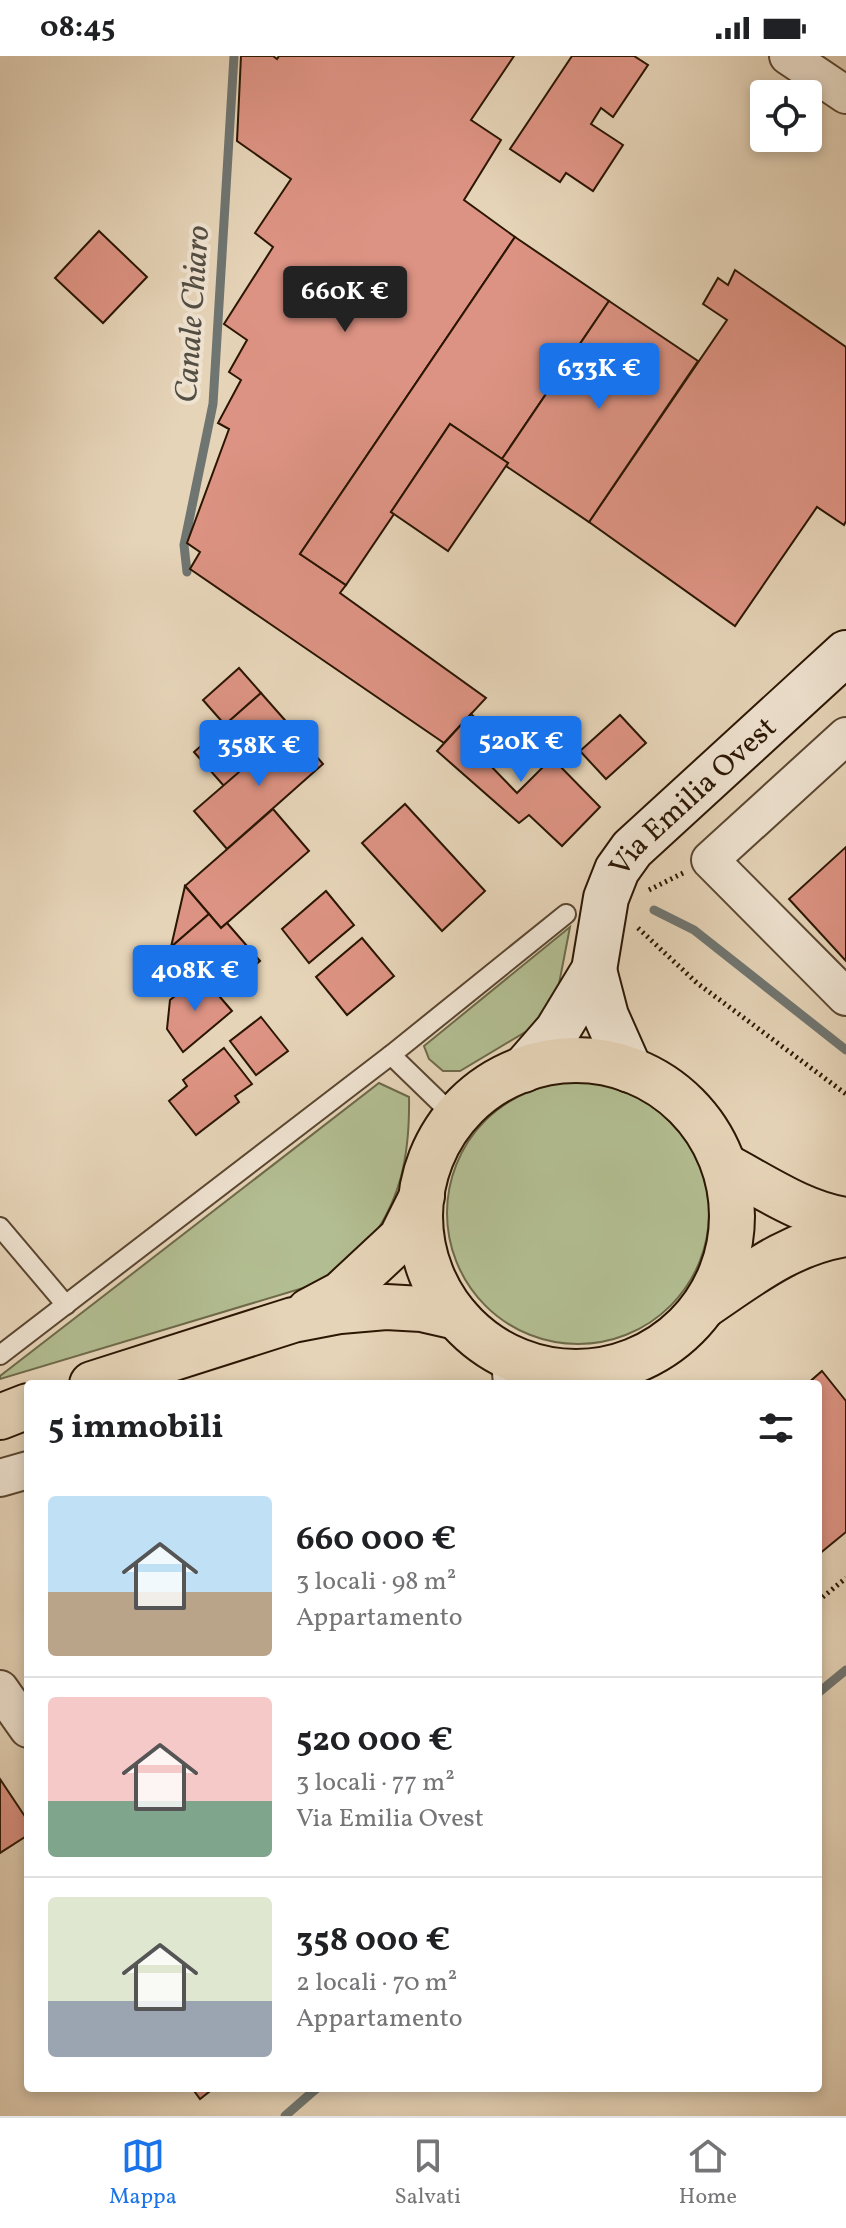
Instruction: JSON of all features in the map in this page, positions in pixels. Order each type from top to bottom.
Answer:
[{"type":"main road","name":"Via Emilia Ovest","points":[[523,1070],[557,1031],[594,970],[613,901],[647,833],[846,653]]},
{"type":"main road","name":"Via Emilia Ovest","points":[[594,970],[606,1016],[630,1070]]},
{"type":"main road","points":[[293,1320],[341,1294],[401,1238],[422,1196],[440,1142],[456,1118],[475,1098],[523,1070],[576,1060],[603,1062],[630,1070],[661,1085],[688,1107],[710,1135],[725,1166],[732,1202],[731,1239],[721,1274],[704,1306]]},
{"type":"main road","points":[[725,1166],[799,1205],[830,1218],[846,1220]]},
{"type":"main road","points":[[422,1196],[424,1248],[442,1296],[457,1317],[485,1343],[502,1368],[518,1362],[582,1378],[639,1360],[675,1337],[704,1306],[788,1250],[846,1234]]},
{"type":"main road","points":[[105,1380],[293,1320],[340,1311],[386,1307],[422,1309],[457,1317]]},
{"type":"main road","points":[[0,1417],[24,1408]]},
{"type":"street","points":[[788,56],[846,95]]},
{"type":"street","name":"Via Emilia Ovest","points":[[846,736],[710,860],[846,997]]},
{"type":"street","points":[[0,1478],[24,1471]]},
{"type":"street","points":[[0,1689],[24,1723]]},
{"type":"lane","points":[[0,1355],[391,1055],[613,901]]},
{"type":"lane","points":[[391,1055],[456,1118]]},
{"type":"lane","points":[[0,1227],[66,1305]]},
{"type":"path","points":[[710,860],[648,890],[613,901],[649,941],[697,983],[846,1094]]},
{"type":"path","points":[[822,1598],[846,1578]]},
{"type":"green space","points":[[570,927],[558,989],[537,1025],[460,1071],[443,1071],[429,1059],[424,1046]]},
{"type":"green space","points":[[578,1082],[628,1092],[651,1104],[679,1130],[699,1163],[709,1213],[699,1263],[687,1286],[661,1314],[628,1334],[578,1344],[528,1334],[505,1322],[477,1296],[457,1263],[447,1213],[457,1163],[469,1140],[495,1112],[528,1092]]},
{"type":"green space","points":[[379,1083],[409,1097],[405,1159],[395,1196],[386,1215],[363,1250],[349,1263],[323,1282],[0,1379],[0,1376]]},
{"type":"building","points":[[241,56],[273,56],[277,59],[279,56],[514,56],[471,120],[501,140],[464,200],[515,237],[300,554],[346,585],[340,593],[486,698],[444,743],[190,569],[200,552],[187,543],[229,429],[218,423],[241,380],[229,372],[247,340],[224,324],[273,247],[255,233],[291,179],[237,141]]},
{"type":"building","points":[[572,56],[634,56],[648,65],[613,117],[601,108],[591,124],[623,145],[593,191],[566,173],[560,182],[510,149]]},
{"type":"building","points":[[99,231],[147,277],[103,323],[55,278]]},
{"type":"building","points":[[515,237],[609,301],[502,459],[450,424],[346,585],[300,554]]},
{"type":"building","points":[[735,270],[846,347],[846,521],[844,525],[817,507],[735,626],[589,522],[727,320],[703,304],[718,278],[728,285]]},
{"type":"building","points":[[609,301],[698,361],[589,522],[506,466],[508,463],[502,459]]},
{"type":"building","points":[[450,424],[508,463],[448,551],[391,512]]},
{"type":"building","points":[[239,668],[261,693],[225,725],[203,700]]},
{"type":"building","points":[[261,693],[291,727],[224,786],[194,752]]},
{"type":"building","points":[[471,714],[500,741],[484,759],[517,793],[552,758],[600,807],[562,846],[529,815],[519,823],[437,751]]},
{"type":"building","points":[[620,715],[646,743],[606,779],[580,751]]},
{"type":"building","points":[[291,727],[323,764],[227,849],[194,811]]},
{"type":"building","points":[[405,804],[485,891],[442,931],[362,843]]},
{"type":"building","points":[[273,809],[309,851],[221,928],[185,886]]},
{"type":"building","points":[[846,847],[846,961],[789,899]]},
{"type":"building","points":[[185,886],[209,914],[171,947]]},
{"type":"building","points":[[326,891],[354,925],[309,963],[282,929]]},
{"type":"building","points":[[209,914],[221,928],[227,923],[260,961],[220,996],[171,947]]},
{"type":"building","points":[[362,938],[394,976],[347,1015],[316,977]]},
{"type":"building","points":[[171,947],[198,977],[187,986],[167,963]]},
{"type":"building","points":[[201,975],[232,1011],[183,1052],[167,1029],[170,1000]]},
{"type":"building","points":[[261,1017],[288,1051],[256,1075],[230,1041]]},
{"type":"building","points":[[224,1048],[252,1084],[235,1096],[239,1102],[196,1135],[169,1101],[187,1086],[183,1080]]},
{"type":"building","points":[[822,1371],[846,1401],[846,1532],[822,1552],[822,1380],[812,1380]]},
{"type":"building","points":[[0,1779],[24,1815],[24,1838],[0,1853]]},
{"type":"building","points":[[195,2092],[209,2092],[200,2099]]},
{"type":"waterway","name":"Canale Chiaro","points":[[187,572],[184,545],[213,404],[234,56]]},
{"type":"waterway","name":"Canale Chiaro","points":[[654,910],[694,930],[846,1050]]},
{"type":"waterway","points":[[822,1690],[846,1670]]},
{"type":"waterway","points":[[285,2116],[312,2092]]}]
